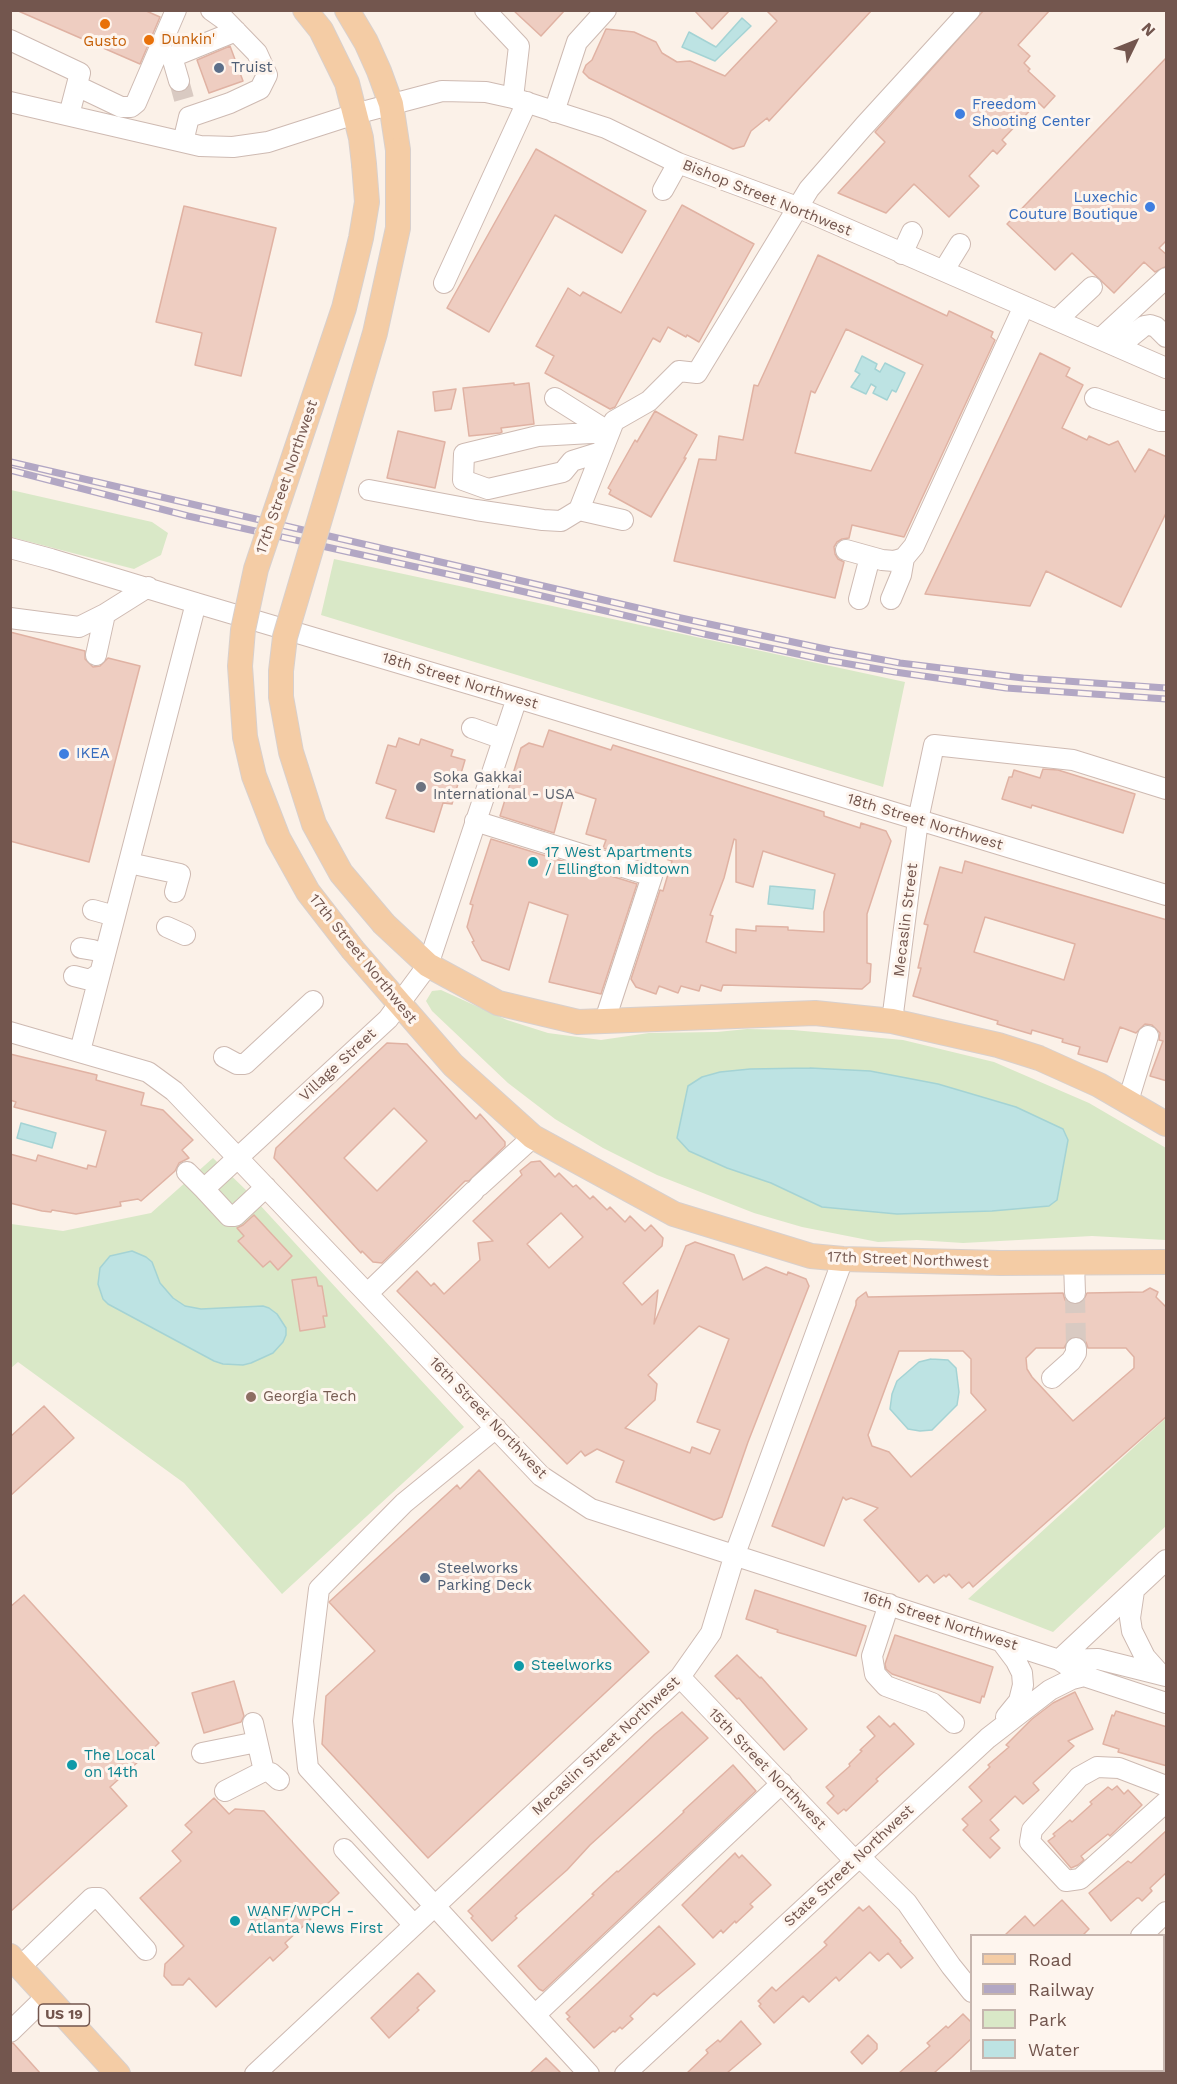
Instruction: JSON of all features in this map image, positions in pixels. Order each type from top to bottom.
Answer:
[{"type":"main road","name":"17th Street Northwest","points":[[305,10],[321,30],[344,75],[361,138],[367,202],[347,296],[256,569],[243,630],[240,666],[245,737],[254,776],[278,838],[308,892],[353,950],[453,1065],[533,1137],[674,1214],[811,1256],[843,1259],[1167,1262]]},
{"type":"main road","points":[[347,10],[380,71],[391,104],[398,150],[398,228],[375,333],[285,637],[281,670],[281,697],[291,752],[314,824],[341,873],[384,924],[428,965],[498,1003],[579,1022],[815,1014],[892,1021],[998,1045],[1038,1058],[1099,1085],[1167,1124]]},
{"type":"main road","name":"US 19","points":[[15,1961],[118,2073]]},
{"type":"street","points":[[77,86],[121,106],[130,107],[136,103],[176,10]]},
{"type":"street","points":[[184,99],[230,103],[260,89],[267,75],[257,53],[225,20],[211,10]]},
{"type":"street","points":[[444,283],[520,100],[519,46],[484,10]]},
{"type":"street","points":[[554,112],[577,42],[606,10]]},
{"type":"street","points":[[369,490],[543,520],[561,521],[579,510],[614,421],[649,401],[680,371],[697,373],[809,189],[970,10]]},
{"type":"street","points":[[183,142],[184,99],[172,57],[236,31]]},
{"type":"street","points":[[10,40],[80,73],[69,115]]},
{"type":"street","name":"Bishop Street Northwest","points":[[10,102],[200,146],[233,147],[268,142],[355,114],[442,92],[486,92],[520,100],[606,129],[678,163],[796,207],[1109,343],[1163,362]]},
{"type":"street","points":[[663,190],[678,163]]},
{"type":"street","points":[[902,254],[912,232]]},
{"type":"street","points":[[944,270],[960,244]]},
{"type":"street","points":[[1109,343],[1167,278]]},
{"type":"street","points":[[1058,320],[1092,287]]},
{"type":"street","points":[[891,599],[901,575],[904,558],[914,546],[926,523],[1024,306]]},
{"type":"street","points":[[1109,343],[1150,324],[1167,337]]},
{"type":"street","points":[[555,398],[609,432]]},
{"type":"street","points":[[1095,398],[1160,421],[1167,421]]},
{"type":"street","points":[[601,452],[572,461],[563,472],[488,489],[463,480],[464,454],[538,436],[609,432]]},
{"type":"street","points":[[579,510],[622,520]]},
{"type":"street","name":"18th Street Northwest","points":[[10,548],[148,587],[345,655],[517,698],[1167,895]]},
{"type":"street","points":[[846,550],[894,561],[904,558]]},
{"type":"street","points":[[860,599],[870,557]]},
{"type":"street","points":[[10,618],[79,627],[148,587]]},
{"type":"street","points":[[80,1051],[196,603]]},
{"type":"street","points":[[96,655],[105,614]]},
{"type":"street","name":"Village Street","points":[[204,1188],[388,1019],[428,965],[517,698]]},
{"type":"street","points":[[472,728],[503,739]]},
{"type":"street","name":"Mecaslin Street","points":[[892,1021],[918,819],[934,745],[1073,760],[1167,789]]},
{"type":"street","points":[[475,821],[652,876],[605,1020]]},
{"type":"street","points":[[129,863],[180,874],[176,892]]},
{"type":"street","points":[[93,910],[115,916]]},
{"type":"street","points":[[74,976],[90,980],[100,973]]},
{"type":"street","points":[[224,1057],[237,1064],[245,1064],[313,1001]]},
{"type":"street","name":"16th Street Northwest","points":[[10,1032],[148,1072],[174,1091],[541,1476],[591,1509],[1059,1660],[1084,1676],[1167,1702]]},
{"type":"street","points":[[1128,1101],[1148,1036]]},
{"type":"street","points":[[368,1293],[533,1137]]},
{"type":"street","points":[[187,1172],[229,1216],[235,1216],[266,1187]]},
{"type":"street","name":"Mecaslin Street Northwest","points":[[266,2069],[300,2044],[434,1905],[680,1677],[711,1633],[735,1554],[843,1259]]},
{"type":"street","points":[[1074,1262],[1075,1293]]},
{"type":"street","points":[[1052,1378],[1071,1361],[1076,1348]]},
{"type":"street","points":[[496,1428],[404,1503],[319,1589],[303,1721],[308,1768],[589,2073]]},
{"type":"street","points":[[1059,1660],[1167,1560]]},
{"type":"street","points":[[1134,1591],[1130,1618],[1132,1630],[1145,1657],[1164,1676]]},
{"type":"street","points":[[889,1604],[872,1656],[875,1674],[886,1686],[932,1703],[954,1723]]},
{"type":"street","points":[[988,1738],[1014,1709],[1022,1693],[1022,1673],[1001,1641]]},
{"type":"street","name":"16th Street Northwest","points":[[1059,1660],[1098,1659],[1164,1676]]},
{"type":"street","name":"State Street Northwest","points":[[625,2073],[988,1738],[1050,1690],[1084,1676]]},
{"type":"street","name":"15th Street Northwest","points":[[680,1677],[856,1858],[907,1903],[970,1990]]},
{"type":"street","points":[[202,1754],[255,1732],[271,1776],[225,1791]]},
{"type":"street","points":[[1167,1786],[1119,1768],[1097,1767],[1080,1777],[1064,1794],[1032,1830],[1029,1842],[1066,1881],[1080,1879],[1167,1802]]},
{"type":"street","points":[[535,2015],[782,1783]]},
{"type":"street","points":[[344,1849],[414,1925]]},
{"type":"street","points":[[15,1961],[92,1898],[99,1898],[146,1950]]},
{"type":"street","points":[[1142,1934],[1167,1912]]},
{"type":"street","points":[[14,2020],[47,1996]]},
{"type":"green space","points":[[11,490],[152,522],[168,533],[161,555],[134,569],[11,537]]},
{"type":"green space","points":[[334,559],[905,682],[883,787],[321,615]]},
{"type":"green space","points":[[441,990],[507,1020],[548,1033],[601,1040],[649,1033],[747,1029],[793,1030],[903,1040],[994,1062],[1089,1103],[1166,1148],[1166,1240],[1092,1236],[963,1243],[917,1240],[878,1242],[802,1227],[754,1213],[657,1175],[603,1148],[555,1119],[508,1083],[432,1011],[426,1001],[432,991]]},
{"type":"green space","name":"Georgia Tech","points":[[213,1158],[248,1192],[464,1427],[282,1594],[184,1483],[18,1362],[11,1368],[11,1224],[63,1231],[151,1213]]},
{"type":"green space","points":[[1166,1418],[1166,1526],[1053,1632],[968,1599]]},
{"type":"water","points":[[742,18],[751,26],[715,61],[682,47],[689,32],[716,47]]},
{"type":"water","points":[[862,356],[877,364],[875,369],[880,372],[885,363],[905,373],[896,392],[892,390],[887,400],[873,393],[876,387],[871,384],[866,394],[851,387],[860,374],[855,371]]},
{"type":"water","points":[[770,886],[815,890],[813,909],[768,904]]},
{"type":"water","points":[[810,1068],[870,1071],[938,1084],[1016,1107],[1063,1129],[1068,1140],[1057,1200],[1049,1206],[992,1211],[897,1214],[822,1207],[771,1183],[727,1168],[689,1151],[677,1138],[688,1086],[702,1077],[720,1072],[750,1069]]},
{"type":"water","points":[[21,1123],[56,1133],[52,1148],[17,1138]]},
{"type":"water","points":[[132,1251],[152,1262],[160,1283],[173,1298],[185,1306],[201,1309],[263,1306],[269,1308],[277,1314],[286,1328],[283,1342],[273,1353],[251,1363],[223,1364],[108,1304],[103,1299],[98,1284],[100,1268],[110,1256]]},
{"type":"water","points":[[931,1359],[948,1360],[956,1368],[959,1392],[957,1405],[932,1430],[908,1429],[890,1409],[892,1394],[897,1381],[919,1362]]},
{"type":"building","points":[[16,10],[144,10],[160,17],[140,64]]},
{"type":"building","points":[[513,10],[565,10],[541,36]]},
{"type":"building","points":[[694,10],[730,10],[712,29]]},
{"type":"building","points":[[766,10],[872,10],[769,121],[767,118],[751,131],[744,146],[733,149],[589,78],[583,72],[592,60],[606,29],[634,32],[656,42],[662,53],[677,62],[690,61],[725,76],[777,21]]},
{"type":"building","points":[[984,10],[1050,10],[1018,45],[1030,56],[1024,63],[1030,69],[1028,71],[1055,96],[1044,108],[1038,102],[1002,140],[1006,144],[997,154],[993,150],[969,176],[979,186],[949,217],[914,184],[886,213],[838,193],[885,142],[875,132]]},
{"type":"building","name":"Truist","points":[[230,46],[243,81],[209,93],[197,60]]},
{"type":"building","points":[[1167,57],[1167,240],[1159,248],[1167,255],[1167,266],[1155,272],[1144,262],[1114,293],[1072,253],[1055,270],[1007,224]]},
{"type":"building","points":[[536,149],[646,211],[622,253],[555,215],[489,332],[447,308]]},
{"type":"building","points":[[682,205],[754,244],[699,342],[668,327],[660,342],[653,338],[615,407],[610,409],[545,373],[554,356],[536,346],[568,288],[580,296],[583,292],[621,313]]},
{"type":"building","points":[[184,206],[276,228],[241,376],[195,365],[202,333],[156,322]]},
{"type":"building","points":[[818,255],[947,316],[949,311],[993,332],[991,337],[995,340],[904,537],[852,525],[849,538],[837,542],[834,547],[835,554],[844,562],[835,598],[674,561],[699,459],[716,460],[719,436],[743,440],[754,385],[758,386]],"holes":[[[846,329],[923,365],[871,471],[795,453],[811,391],[815,393]]]},
{"type":"building","points":[[1040,353],[1070,368],[1066,376],[1083,385],[1062,428],[1087,440],[1089,436],[1109,445],[1118,441],[1135,472],[1149,449],[1167,457],[1167,511],[1121,607],[1046,571],[1030,606],[925,594]]},
{"type":"building","points":[[514,383],[514,385],[529,383],[534,424],[501,428],[500,433],[469,436],[463,388]]},
{"type":"building","points":[[456,389],[451,409],[435,411],[433,392]]},
{"type":"building","points":[[655,411],[697,435],[651,517],[609,494],[611,490],[608,488],[635,440],[637,442]]},
{"type":"building","points":[[398,431],[445,442],[435,488],[387,478]]},
{"type":"building","name":"IKEA","points":[[10,632],[85,651],[85,659],[93,667],[100,666],[108,658],[140,666],[89,862],[10,841]]},
{"type":"building","name":"17 West Apartments / Ellington Midtown","points":[[549,730],[611,750],[613,745],[824,812],[824,816],[860,828],[861,823],[886,831],[891,841],[867,914],[867,963],[871,964],[870,982],[862,989],[723,985],[721,991],[701,985],[699,991],[681,986],[678,993],[659,986],[656,994],[636,987],[631,979],[660,890],[663,891],[672,861],[633,848],[629,856],[603,848],[606,840],[586,834],[596,799],[566,789],[554,833],[500,816],[521,748],[529,743],[543,747]],"holes":[[[734,839],[736,840],[736,882],[753,887],[763,851],[835,874],[824,912],[824,932],[788,930],[788,927],[756,926],[756,931],[736,929],[736,953],[706,942],[713,916],[710,915],[724,878]]]},
{"type":"building","name":"Soka Gakkai International - USA","points":[[399,738],[419,745],[421,739],[453,750],[451,756],[465,760],[452,804],[443,803],[434,832],[386,818],[396,790],[376,783],[388,745],[396,747]]},
{"type":"building","points":[[1043,769],[1058,770],[1135,794],[1123,833],[1032,805],[1031,808],[1002,799],[1009,777],[1012,777],[1014,770],[1040,778]]},
{"type":"building","points":[[491,839],[637,884],[601,994],[549,982],[568,915],[529,902],[509,970],[482,960],[467,927],[473,905],[470,904]]},
{"type":"building","points":[[965,861],[1167,920],[1167,1081],[1150,1076],[1163,1041],[1159,1040],[1160,1033],[1152,1025],[1145,1024],[1136,1033],[1120,1027],[1107,1062],[1078,1054],[1080,1047],[1062,1042],[1063,1039],[1032,1030],[1031,1034],[997,1024],[998,1021],[913,996],[921,968],[918,968],[928,925],[924,924],[940,867],[962,873]],"holes":[[[985,917],[1075,944],[1064,980],[974,952]]]},
{"type":"building","points":[[387,1043],[407,1044],[476,1119],[480,1114],[505,1142],[505,1146],[469,1181],[465,1181],[382,1263],[373,1262],[362,1251],[361,1253],[274,1158],[276,1148]],"holes":[[[394,1108],[427,1141],[377,1191],[344,1158]]]},
{"type":"building","points":[[10,1054],[97,1075],[96,1080],[144,1093],[141,1105],[163,1110],[193,1140],[182,1150],[189,1158],[179,1163],[175,1171],[141,1201],[138,1199],[120,1202],[121,1206],[76,1214],[52,1210],[51,1212],[42,1211],[10,1203],[10,1154],[36,1161],[38,1155],[87,1169],[88,1165],[96,1167],[106,1131],[14,1107],[16,1102],[10,1100]]},
{"type":"building","points":[[540,1161],[555,1177],[559,1173],[590,1199],[593,1196],[607,1210],[610,1207],[625,1222],[630,1216],[645,1231],[651,1225],[663,1238],[662,1246],[623,1283],[642,1305],[658,1290],[654,1324],[686,1246],[695,1242],[734,1255],[743,1280],[766,1267],[806,1279],[809,1286],[748,1442],[722,1517],[714,1520],[616,1482],[624,1461],[597,1449],[585,1456],[581,1451],[567,1464],[397,1291],[417,1271],[431,1286],[434,1283],[444,1294],[480,1260],[478,1243],[493,1241],[473,1221],[522,1175],[520,1171],[531,1162]],"holes":[[[561,1213],[583,1237],[549,1268],[527,1244]],[[699,1326],[729,1339],[697,1422],[720,1430],[710,1454],[692,1447],[690,1453],[625,1428],[655,1400],[657,1384],[648,1375]]]},
{"type":"building","points":[[254,1215],[292,1256],[278,1270],[270,1261],[263,1267],[238,1241],[244,1236],[237,1228]]},
{"type":"building","points":[[316,1277],[318,1286],[322,1286],[327,1316],[323,1316],[325,1327],[300,1331],[292,1280]]},
{"type":"building","points":[[1150,1288],[1158,1292],[1156,1297],[1167,1308],[1167,1416],[973,1587],[969,1582],[962,1588],[949,1574],[934,1583],[927,1575],[919,1582],[864,1520],[878,1508],[851,1498],[846,1500],[843,1497],[824,1546],[772,1526],[856,1301],[866,1292],[868,1297],[1063,1293],[1065,1300],[1075,1305],[1082,1303],[1087,1293],[1143,1292]],"holes":[[[1077,1336],[1086,1342],[1088,1348],[1126,1348],[1134,1357],[1134,1368],[1073,1421],[1032,1377],[1027,1369],[1026,1358],[1036,1348],[1064,1348],[1070,1338]],[[899,1351],[963,1351],[971,1359],[971,1393],[986,1410],[911,1477],[889,1452],[872,1446],[868,1435]]]},
{"type":"building","points":[[44,1406],[74,1438],[10,1496],[10,1437]]},
{"type":"building","name":"Steelworks","points":[[479,1470],[649,1652],[428,1858],[322,1744],[326,1696],[375,1651],[329,1602],[457,1485],[460,1489]]},
{"type":"building","points":[[755,1590],[866,1626],[856,1656],[777,1632],[778,1630],[746,1619]]},
{"type":"building","name":"The Local on 14th","points":[[24,1595],[159,1743],[110,1787],[127,1806],[10,1912],[10,1607]]},
{"type":"building","points":[[895,1635],[993,1667],[980,1703],[892,1674],[886,1669],[885,1664]]},
{"type":"building","points":[[737,1655],[761,1677],[807,1729],[784,1750],[739,1698],[737,1699],[715,1676]]},
{"type":"building","points":[[234,1681],[244,1716],[241,1722],[204,1733],[192,1693]]},
{"type":"building","points":[[1075,1692],[1093,1729],[1068,1741],[1074,1746],[1033,1783],[1039,1790],[1023,1804],[1015,1796],[990,1820],[999,1830],[990,1838],[1000,1848],[990,1858],[963,1830],[968,1825],[962,1819],[982,1801],[969,1787],[990,1767],[988,1765],[1009,1747],[1006,1745],[1032,1719],[1053,1703]]},
{"type":"building","points":[[1116,1711],[1167,1727],[1167,1766],[1118,1752],[1119,1749],[1103,1744],[1112,1715],[1114,1716]]},
{"type":"building","points":[[682,1712],[708,1738],[590,1845],[492,1941],[471,1918],[473,1916],[468,1911],[655,1734]]},
{"type":"building","points":[[879,1716],[890,1727],[894,1723],[914,1744],[846,1811],[844,1809],[838,1814],[827,1803],[834,1796],[826,1787],[850,1766],[849,1764],[862,1751],[860,1750],[875,1736],[867,1727]]},
{"type":"building","points":[[733,1765],[756,1791],[543,1991],[539,1989],[518,1966],[594,1895],[592,1894]]},
{"type":"building","points":[[1117,1786],[1124,1794],[1128,1790],[1142,1805],[1110,1836],[1108,1834],[1081,1856],[1084,1860],[1071,1868],[1048,1841],[1055,1836],[1053,1834],[1070,1820],[1072,1822],[1092,1804],[1090,1802],[1108,1787],[1112,1790]]},
{"type":"building","name":"WANF/WPCH - Atlanta News First","points":[[214,1798],[229,1814],[235,1809],[264,1811],[339,1893],[285,1943],[288,1947],[273,1961],[270,1957],[216,2007],[189,1978],[183,1985],[172,1985],[164,1976],[165,1964],[184,1946],[140,1898],[181,1861],[172,1851],[192,1832],[185,1825]]},
{"type":"building","points":[[1167,1830],[1167,1872],[1150,1888],[1152,1891],[1142,1901],[1137,1898],[1111,1921],[1089,1893],[1128,1861],[1131,1863]]},
{"type":"building","points":[[735,1853],[739,1858],[742,1855],[771,1885],[750,1904],[753,1907],[736,1923],[735,1921],[723,1933],[721,1930],[713,1938],[682,1905]]},
{"type":"building","points":[[1062,1900],[1089,1929],[1084,1934],[1006,1934],[1025,1916],[1034,1926]]},
{"type":"building","points":[[869,1906],[901,1941],[913,1958],[901,1968],[888,1953],[879,1961],[870,1952],[839,1981],[836,1977],[809,2002],[803,1996],[774,2023],[759,2006],[761,2004],[758,2001],[772,1987],[776,1991],[827,1945],[824,1942],[859,1907],[863,1911]]},
{"type":"building","points":[[659,1926],[695,1964],[657,1996],[654,1993],[630,2016],[633,2019],[622,2029],[620,2027],[615,2032],[613,2031],[594,2048],[567,2019],[570,2017],[566,2013]]},
{"type":"building","points":[[418,1973],[435,1991],[417,2008],[419,2010],[389,2038],[371,2018]]},
{"type":"building","points":[[963,2014],[970,2021],[970,2040],[934,2073],[899,2073],[930,2046],[927,2043],[946,2026],[948,2028]]},
{"type":"building","points":[[741,2021],[761,2044],[727,2073],[687,2073],[708,2053],[706,2050],[718,2040],[720,2042]]},
{"type":"building","points":[[868,2035],[877,2044],[877,2049],[862,2064],[851,2052]]},
{"type":"building","points":[[13,2043],[40,2073],[10,2073],[10,2044]]},
{"type":"building","points":[[546,2058],[561,2073],[530,2073]]},
{"type":"tunnel","points":[[179,81],[184,99]]},
{"type":"tunnel","points":[[1075,1293],[1076,1348]]},
{"type":"railway","points":[[11,462],[681,618],[835,651],[900,663],[1023,678],[1166,688]]},
{"type":"railway","points":[[10,470],[188,516],[826,660],[1006,688],[1166,699]]},
{"type":"place","name":"Gusto","points":[[105,24]]},
{"type":"place","name":"Dunkin'","points":[[149,40]]},
{"type":"place","name":"Truist","points":[[219,68]]},
{"type":"place","name":"Freedom Shooting Center","points":[[960,114]]},
{"type":"place","name":"Luxechic Couture Boutique","points":[[1150,207]]},
{"type":"place","name":"IKEA","points":[[64,754]]},
{"type":"place","name":"Soka Gakkai International - USA","points":[[421,787]]},
{"type":"place","name":"17 West Apartments / Ellington Midtown","points":[[533,862]]},
{"type":"place","name":"Georgia Tech","points":[[251,1397]]},
{"type":"place","name":"Steelworks Parking Deck","points":[[425,1578]]},
{"type":"place","name":"Steelworks","points":[[519,1666]]},
{"type":"place","name":"The Local on 14th","points":[[72,1765]]},
{"type":"place","name":"WANF/WPCH - Atlanta News First","points":[[235,1921]]}]
